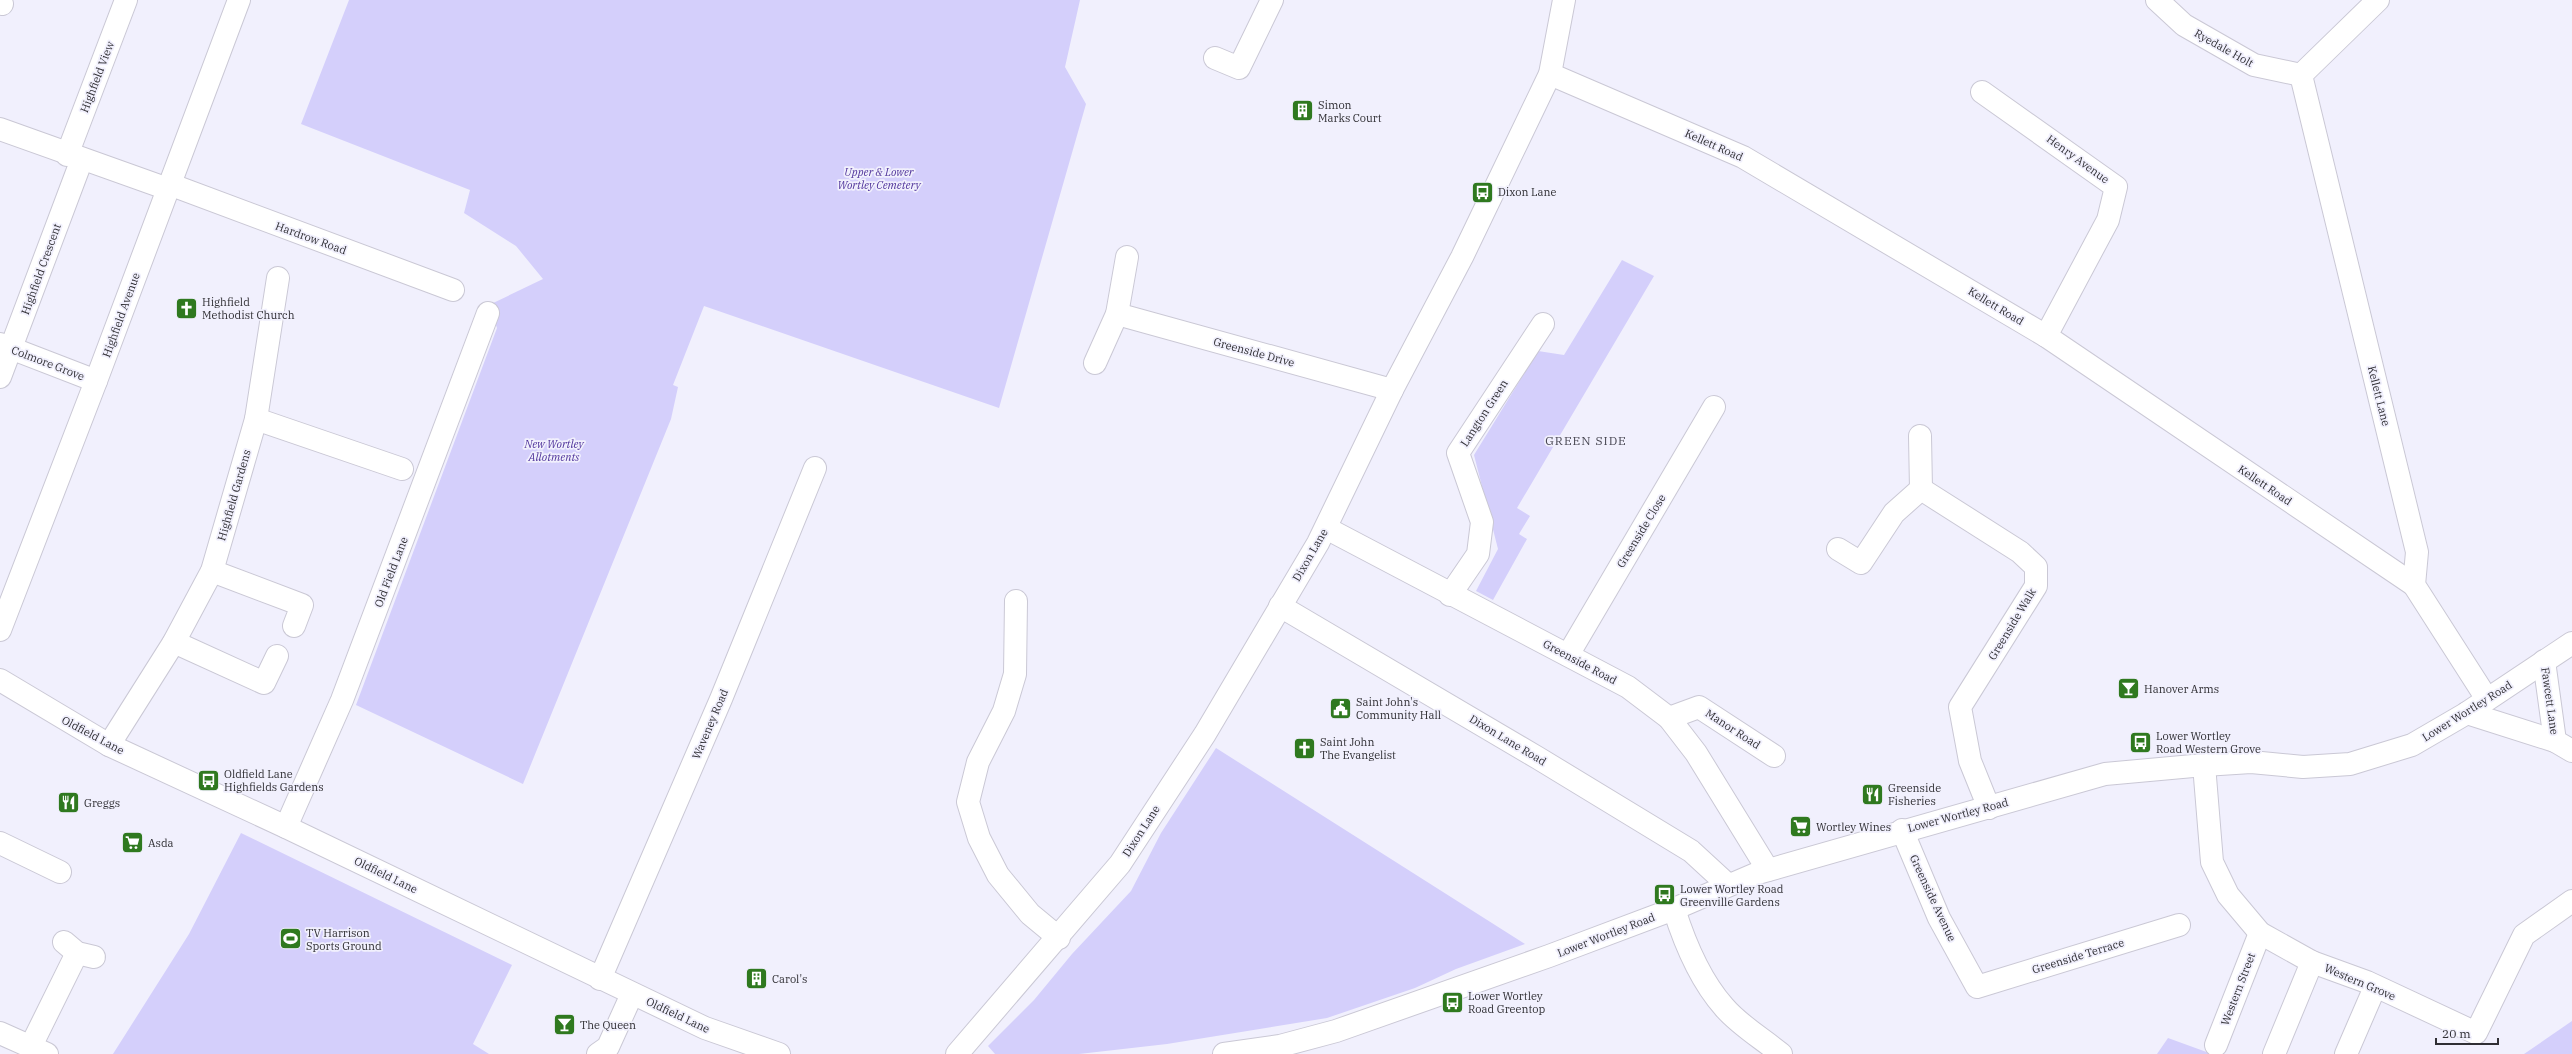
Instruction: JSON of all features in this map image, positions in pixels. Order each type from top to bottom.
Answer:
[{"type":"street","name":"Highfield View","points":[[75,157],[126,0]]},
{"type":"street","name":"Highfield Avenue","points":[[0,630],[96,381],[239,0]]},
{"type":"street","points":[[1215,58],[1239,68],[1272,0]]},
{"type":"street","name":"Dixon Lane","points":[[957,1054],[988,1016],[1059,938],[1120,864],[1205,734],[1326,528],[1392,390],[1462,257],[1550,74],[1564,0]]},
{"type":"street","name":"Ryedale Holt","points":[[2157,0],[2184,25],[2254,65],[2301,75]]},
{"type":"street","points":[[2301,75],[2378,0]]},
{"type":"street","name":"Kellett Road","points":[[1550,74],[1743,157],[2046,336],[2414,586]]},
{"type":"street","name":"Kellett Lane","points":[[2301,75],[2417,552],[2414,586]]},
{"type":"street","name":"Henry Avenue","points":[[1982,92],[2116,187],[2108,220],[2046,336]]},
{"type":"street","name":"Hardrow Road","points":[[0,129],[75,157],[168,186],[453,290]]},
{"type":"street","name":"Highfield Crescent","points":[[0,378],[6,347],[75,157]]},
{"type":"street","points":[[1095,363],[1117,314],[1127,257]]},
{"type":"street","name":"Highfield Gardens","points":[[109,745],[174,642],[212,571],[256,419],[278,278]]},
{"type":"street","name":"Old Field Lane","points":[[286,827],[342,700],[488,313]]},
{"type":"street","name":"Greenside Drive","points":[[1117,314],[1392,390]]},
{"type":"street","name":"Langton Green","points":[[1450,595],[1478,554],[1482,522],[1458,453],[1543,324]]},
{"type":"street","name":"Colmore Grove","points":[[6,347],[96,381]]},
{"type":"street","name":"Greenside Close","points":[[1568,655],[1714,407]]},
{"type":"street","points":[[256,419],[402,469]]},
{"type":"street","points":[[1838,549],[1861,563],[1894,513],[1920,489],[1920,436]]},
{"type":"street","name":"Waveney Road","points":[[600,978],[721,699],[815,468]]},
{"type":"street","name":"Greenside Walk","points":[[1920,489],[2020,552],[2036,567],[2036,586],[1960,707],[1970,761],[1989,808]]},
{"type":"street","name":"Greenside Road","points":[[1326,528],[1450,595],[1628,687],[1669,718],[1696,753],[1768,870]]},
{"type":"street","points":[[212,571],[302,606],[294,626]]},
{"type":"street","points":[[2414,586],[2487,699]]},
{"type":"street","points":[[1016,601],[1015,674],[1004,711],[978,762],[968,802],[980,838],[998,875],[1030,914],[1059,938]]},
{"type":"street","name":"Dixon Lane Road","points":[[1280,606],[1543,760],[1691,851],[1728,885]]},
{"type":"street","points":[[174,642],[264,683],[277,656]]},
{"type":"street","name":"Lower Wortley Road","points":[[1224,1054],[1280,1046],[1336,1031],[1549,956],[1674,909],[1728,885],[1768,870],[1902,830],[1989,808],[2105,774],[2204,764],[2251,762],[2303,767],[2350,764],[2412,745],[2467,713],[2572,643]]},
{"type":"street","name":"Fawcett Lane","points":[[2544,661],[2564,746]]},
{"type":"street","name":"Oldfield Lane","points":[[0,680],[109,745],[286,827],[705,1028],[779,1054]]},
{"type":"street","name":"Manor Road","points":[[1669,718],[1699,706],[1774,756]]},
{"type":"street","name":"Fawcett Lane","points":[[2467,713],[2564,746]]},
{"type":"street","name":"Western Grove","points":[[2204,764],[2212,862],[2228,895],[2260,933],[2312,962],[2375,987],[2476,1033],[2524,935],[2572,901]]},
{"type":"street","name":"Greenside Avenue","points":[[1902,830],[1940,918],[1977,987]]},
{"type":"street","points":[[0,843],[60,872]]},
{"type":"street","points":[[1674,909],[1681,932],[1699,971],[1724,1008],[1782,1054]]},
{"type":"street","name":"Greenside Terrace","points":[[1977,987],[2179,925]]},
{"type":"street","name":"Western Street","points":[[2216,1045],[2260,933]]},
{"type":"street","points":[[0,1032],[39,1050],[78,951]]},
{"type":"street","points":[[2274,1054],[2312,962]]},
{"type":"street","points":[[2346,1054],[2375,987]]},
{"type":"street","points":[[598,1054],[608,1047],[632,994]]},
{"type":"green space","name":"Upper & Lower Wortley Cemetery","points":[[349,0],[1080,0],[1065,67],[1086,104],[999,408],[704,306],[673,385],[678,387],[671,419],[523,784],[356,705],[497,328],[489,305],[543,279],[516,246],[464,213],[470,190],[301,124]]},
{"type":"green space","points":[[1622,260],[1654,276],[1517,508],[1530,516],[1519,534],[1527,539],[1493,600],[1476,591],[1498,549],[1474,455],[1538,351],[1564,355]]},
{"type":"green space","points":[[1216,748],[1525,944],[1456,969],[1415,988],[1327,1018],[1167,1044],[1079,1054],[995,1054],[988,1046],[1034,1000],[1072,954],[1131,891],[1161,833]]},
{"type":"green space","name":"TV Harrison Sports Ground","points":[[241,833],[512,965],[473,1044],[489,1054],[113,1054],[189,934]]},
{"type":"green space","points":[[2572,1021],[2572,1054],[2524,1054]]},
{"type":"green space","points":[[2168,1038],[2212,1054],[2157,1054]]},
{"type":"place","name":"Simon Marks Court","points":[[1303,111]]},
{"type":"place","name":"Dixon Lane","points":[[1483,192]]},
{"type":"place","name":"Highfield Methodist Church","points":[[187,308]]},
{"type":"place","name":"Hanover Arms","points":[[2129,689]]},
{"type":"place","name":"Saint John's Community Hall","points":[[1340,708]]},
{"type":"place","name":"Lower Wortley Road Western Grove","points":[[2141,742]]},
{"type":"place","name":"Saint John The Evangelist","points":[[1305,748]]},
{"type":"place","name":"Oldfield Lane Highfields Gardens","points":[[208,780]]},
{"type":"place","name":"Greenside Fisheries","points":[[1872,794]]},
{"type":"place","name":"Greggs","points":[[69,803]]},
{"type":"place","name":"Wortley Wines","points":[[1801,827]]},
{"type":"place","name":"Asda","points":[[132,843]]},
{"type":"place","name":"Lower Wortley Road Greenville Gardens","points":[[1665,895]]},
{"type":"place","name":"TV Harrison Sports Ground","points":[[290,939]]},
{"type":"place","name":"Carol's","points":[[757,979]]},
{"type":"place","name":"Lower Wortley Road Greentop","points":[[1453,1002]]},
{"type":"place","name":"The Queen","points":[[565,1025]]},
{"type":"district","name":"GREEN SIDE","points":[[1586,441]]},
{"type":"park label","name":"New Wortley Allotments","points":[[554,450]]}]
